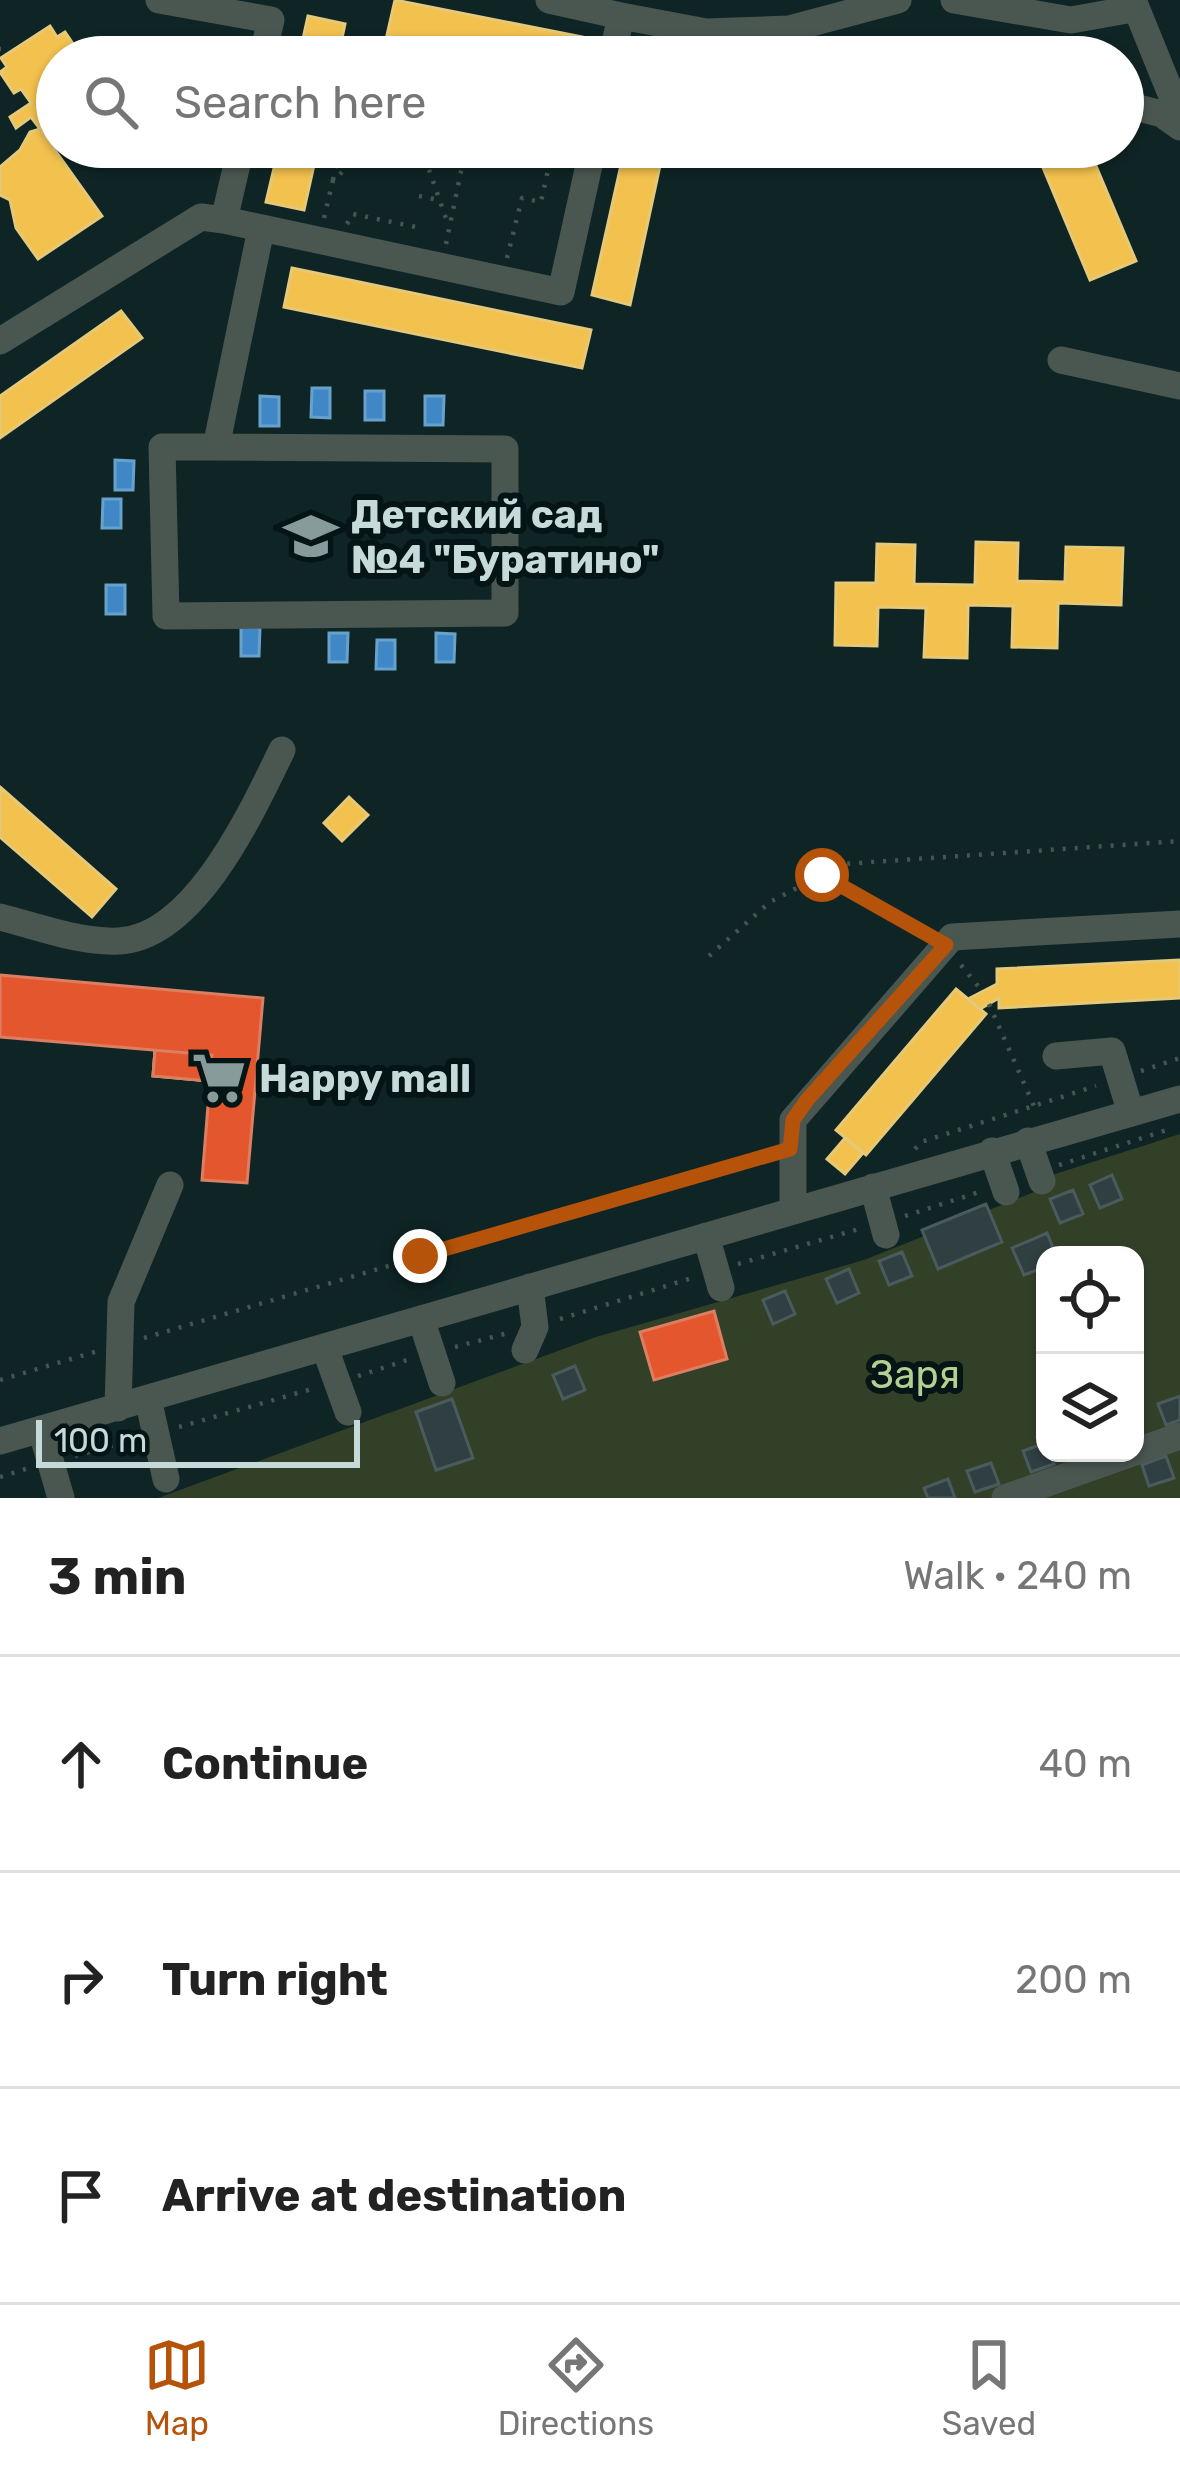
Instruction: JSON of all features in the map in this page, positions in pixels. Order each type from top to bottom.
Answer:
[{"type":"street","points":[[159,0],[250,8],[271,20],[267,36]]},
{"type":"street","points":[[549,0],[706,32],[790,29],[898,0]]},
{"type":"street","points":[[954,0],[1071,20],[1133,4],[1180,116]]},
{"type":"street","points":[[617,36],[621,16]]},
{"type":"street","points":[[1144,109],[1162,114],[1180,127]]},
{"type":"street","points":[[224,220],[236,168]]},
{"type":"street","points":[[0,341],[201,218],[320,233],[561,292],[588,168]]},
{"type":"street","points":[[216,447],[261,229]]},
{"type":"street","points":[[1060,360],[1180,386]]},
{"type":"street","points":[[162,447],[216,447],[505,449],[505,613],[166,616],[162,447]]},
{"type":"street","points":[[0,917],[85,938],[118,941],[144,936],[209,879],[244,826],[282,750]]},
{"type":"street","points":[[793,1211],[793,1120],[952,938],[1180,924]]},
{"type":"street","points":[[1056,1056],[1112,1051],[1130,1110]]},
{"type":"street","points":[[0,1441],[326,1351],[1130,1110],[1178,1112]]},
{"type":"street","points":[[1028,1141],[1040,1176]]},
{"type":"street","points":[[992,1151],[1005,1188]]},
{"type":"street","points":[[118,1408],[121,1302],[170,1185]]},
{"type":"street","points":[[873,1187],[885,1229]]},
{"type":"street","points":[[706,1236],[719,1279]]},
{"type":"street","points":[[530,1287],[530,1338]]},
{"type":"street","points":[[421,1319],[442,1383]]},
{"type":"street","points":[[326,1351],[348,1412]]},
{"type":"street","points":[[148,1399],[166,1479]]},
{"type":"street","points":[[41,1429],[61,1498]]},
{"type":"street","points":[[1144,1448],[1180,1436]]},
{"type":"street","points":[[1005,1498],[1105,1462]]},
{"type":"path","points":[[336,168],[320,233],[343,229],[353,214],[416,227],[418,244]]},
{"type":"path","points":[[333,180],[347,168]]},
{"type":"path","points":[[428,168],[449,229]]},
{"type":"path","points":[[432,247],[445,250],[462,168]]},
{"type":"path","points":[[506,262],[522,198],[541,202],[549,168]]},
{"type":"path","points":[[419,196],[439,200]]},
{"type":"path","points":[[709,956],[770,902],[842,864],[1180,841]]},
{"type":"path","points":[[822,875],[946,945],[982,992]]},
{"type":"path","points":[[989,1004],[1034,1106]]},
{"type":"path","points":[[921,1142],[1180,1058]]},
{"type":"path","points":[[1040,1176],[1178,1112]]},
{"type":"path","points":[[0,1380],[790,1149]]},
{"type":"path","points":[[0,1477],[431,1353],[530,1338],[1005,1188]]},
{"type":"green space","name":"Заря","points":[[1180,1134],[1180,1498],[158,1498],[596,1337],[864,1260],[1049,1186],[1052,1175]]},
{"type":"building: Homes","points":[[395,0],[577,36],[392,36],[387,35]]},
{"type":"building: Homes","points":[[308,16],[345,24],[342,36],[304,36]]},
{"type":"building: Homes","points":[[50,26],[56,36],[36,36],[36,124],[31,117],[16,128],[10,117],[31,103],[21,89],[14,93],[0,72],[7,67],[1,58]]},
{"type":"building: Homes","points":[[36,130],[36,168],[68,168],[102,216],[38,259],[16,228],[10,200],[0,195],[0,167],[20,150]]},
{"type":"building: Homes","points":[[274,168],[313,168],[304,210],[266,202]]},
{"type":"building: Homes","points":[[620,168],[659,168],[630,305],[592,295]]},
{"type":"building: Homes","points":[[1043,168],[1097,168],[1136,261],[1090,280]]},
{"type":"building: Homes","points":[[292,268],[591,330],[582,368],[284,307]]},
{"type":"building: Homes","points":[[121,311],[142,338],[0,438],[0,396]]},
{"type":"building: Homes","points":[[976,542],[1018,543],[1017,581],[1065,582],[1066,547],[1123,548],[1121,605],[1058,603],[1057,648],[1012,647],[1013,606],[968,605],[967,658],[924,657],[926,608],[878,607],[877,646],[835,645],[836,583],[876,583],[877,544],[915,545],[914,584],[975,585]]},
{"type":"building: Homes","points":[[0,787],[116,889],[92,917],[0,837]]},
{"type":"building: Homes","points":[[349,797],[368,815],[342,841],[324,823]]},
{"type":"building: Homes","points":[[1180,960],[1180,998],[999,1008],[999,998],[980,1009],[968,999],[997,984],[997,969]]},
{"type":"building: Homes","points":[[956,989],[986,1014],[866,1155],[836,1130]]},
{"type":"building: Homes","points":[[155,1050],[212,1055],[210,1081],[153,1076]]},
{"type":"building: Homes","points":[[845,1138],[863,1153],[845,1174],[827,1159]]},
{"type":"building: Shops","name":"Happy mall","points":[[0,975],[263,998],[247,1183],[202,1180],[210,1081],[153,1076],[155,1050],[0,1037]]},
{"type":"building: Shops","name":"Happy mall","points":[[0,975],[263,998],[247,1183],[202,1180],[212,1055],[0,1037]]},
{"type":"building: Shops","points":[[714,1311],[727,1359],[654,1380],[640,1332]]},
{"type":"building: Schools","points":[[312,388],[330,388],[330,418],[311,417]]},
{"type":"building: Schools","points":[[365,391],[384,391],[384,420],[365,420]]},
{"type":"building: Schools","points":[[260,396],[279,397],[279,426],[260,426]]},
{"type":"building: Schools","points":[[425,396],[444,396],[443,425],[425,425]]},
{"type":"building: Schools","points":[[115,460],[134,461],[133,490],[115,490]]},
{"type":"building: Schools","points":[[103,499],[121,499],[121,528],[102,528]]},
{"type":"building: Schools","points":[[106,585],[125,585],[125,614],[106,614]]},
{"type":"building: Schools","points":[[241,627],[260,627],[259,656],[241,656]]},
{"type":"building: Schools","points":[[329,633],[348,633],[347,662],[329,662]]},
{"type":"building: Schools","points":[[436,633],[455,634],[454,662],[436,662]]},
{"type":"building: Schools","points":[[377,640],[395,640],[395,669],[376,669]]},
{"type":"building: Other","points":[[1112,1175],[1122,1199],[1100,1208],[1090,1185]]},
{"type":"building: Other","points":[[1073,1190],[1083,1214],[1060,1223],[1050,1199]]},
{"type":"building: Other","points":[[986,1204],[1002,1242],[938,1269],[922,1230]]},
{"type":"building: Other","points":[[1047,1233],[1052,1246],[1036,1246],[1036,1270],[1024,1275],[1012,1248]]},
{"type":"building: Other","points":[[902,1252],[912,1276],[889,1285],[879,1261]]},
{"type":"building: Other","points":[[849,1269],[859,1293],[837,1303],[826,1279]]},
{"type":"building: Other","points":[[785,1291],[795,1314],[773,1324],[763,1300]]},
{"type":"building: Other","points":[[575,1366],[585,1390],[563,1399],[553,1375]]},
{"type":"building: Other","points":[[1180,1396],[1180,1420],[1166,1425],[1158,1404]]},
{"type":"building: Other","points":[[452,1399],[473,1458],[436,1470],[416,1412]]},
{"type":"building: Other","points":[[1036,1446],[1036,1462],[1054,1464],[1031,1472],[1023,1451]]},
{"type":"building: Other","points":[[1166,1456],[1174,1478],[1149,1486],[1142,1465]]},
{"type":"building: Other","points":[[991,1463],[999,1484],[975,1492],[967,1471]]},
{"type":"building: Other","points":[[948,1479],[955,1498],[928,1498],[924,1488]]},
{"type":"place","name":"Детский сад №4 \"Буратино\"","points":[[311,536]]},
{"type":"place","name":"Happy mall","points":[[219,1078]]},
{"type":"route","points":[[420,1256],[790,1149],[793,1120],[807,1100],[946,945],[822,875]]}]
